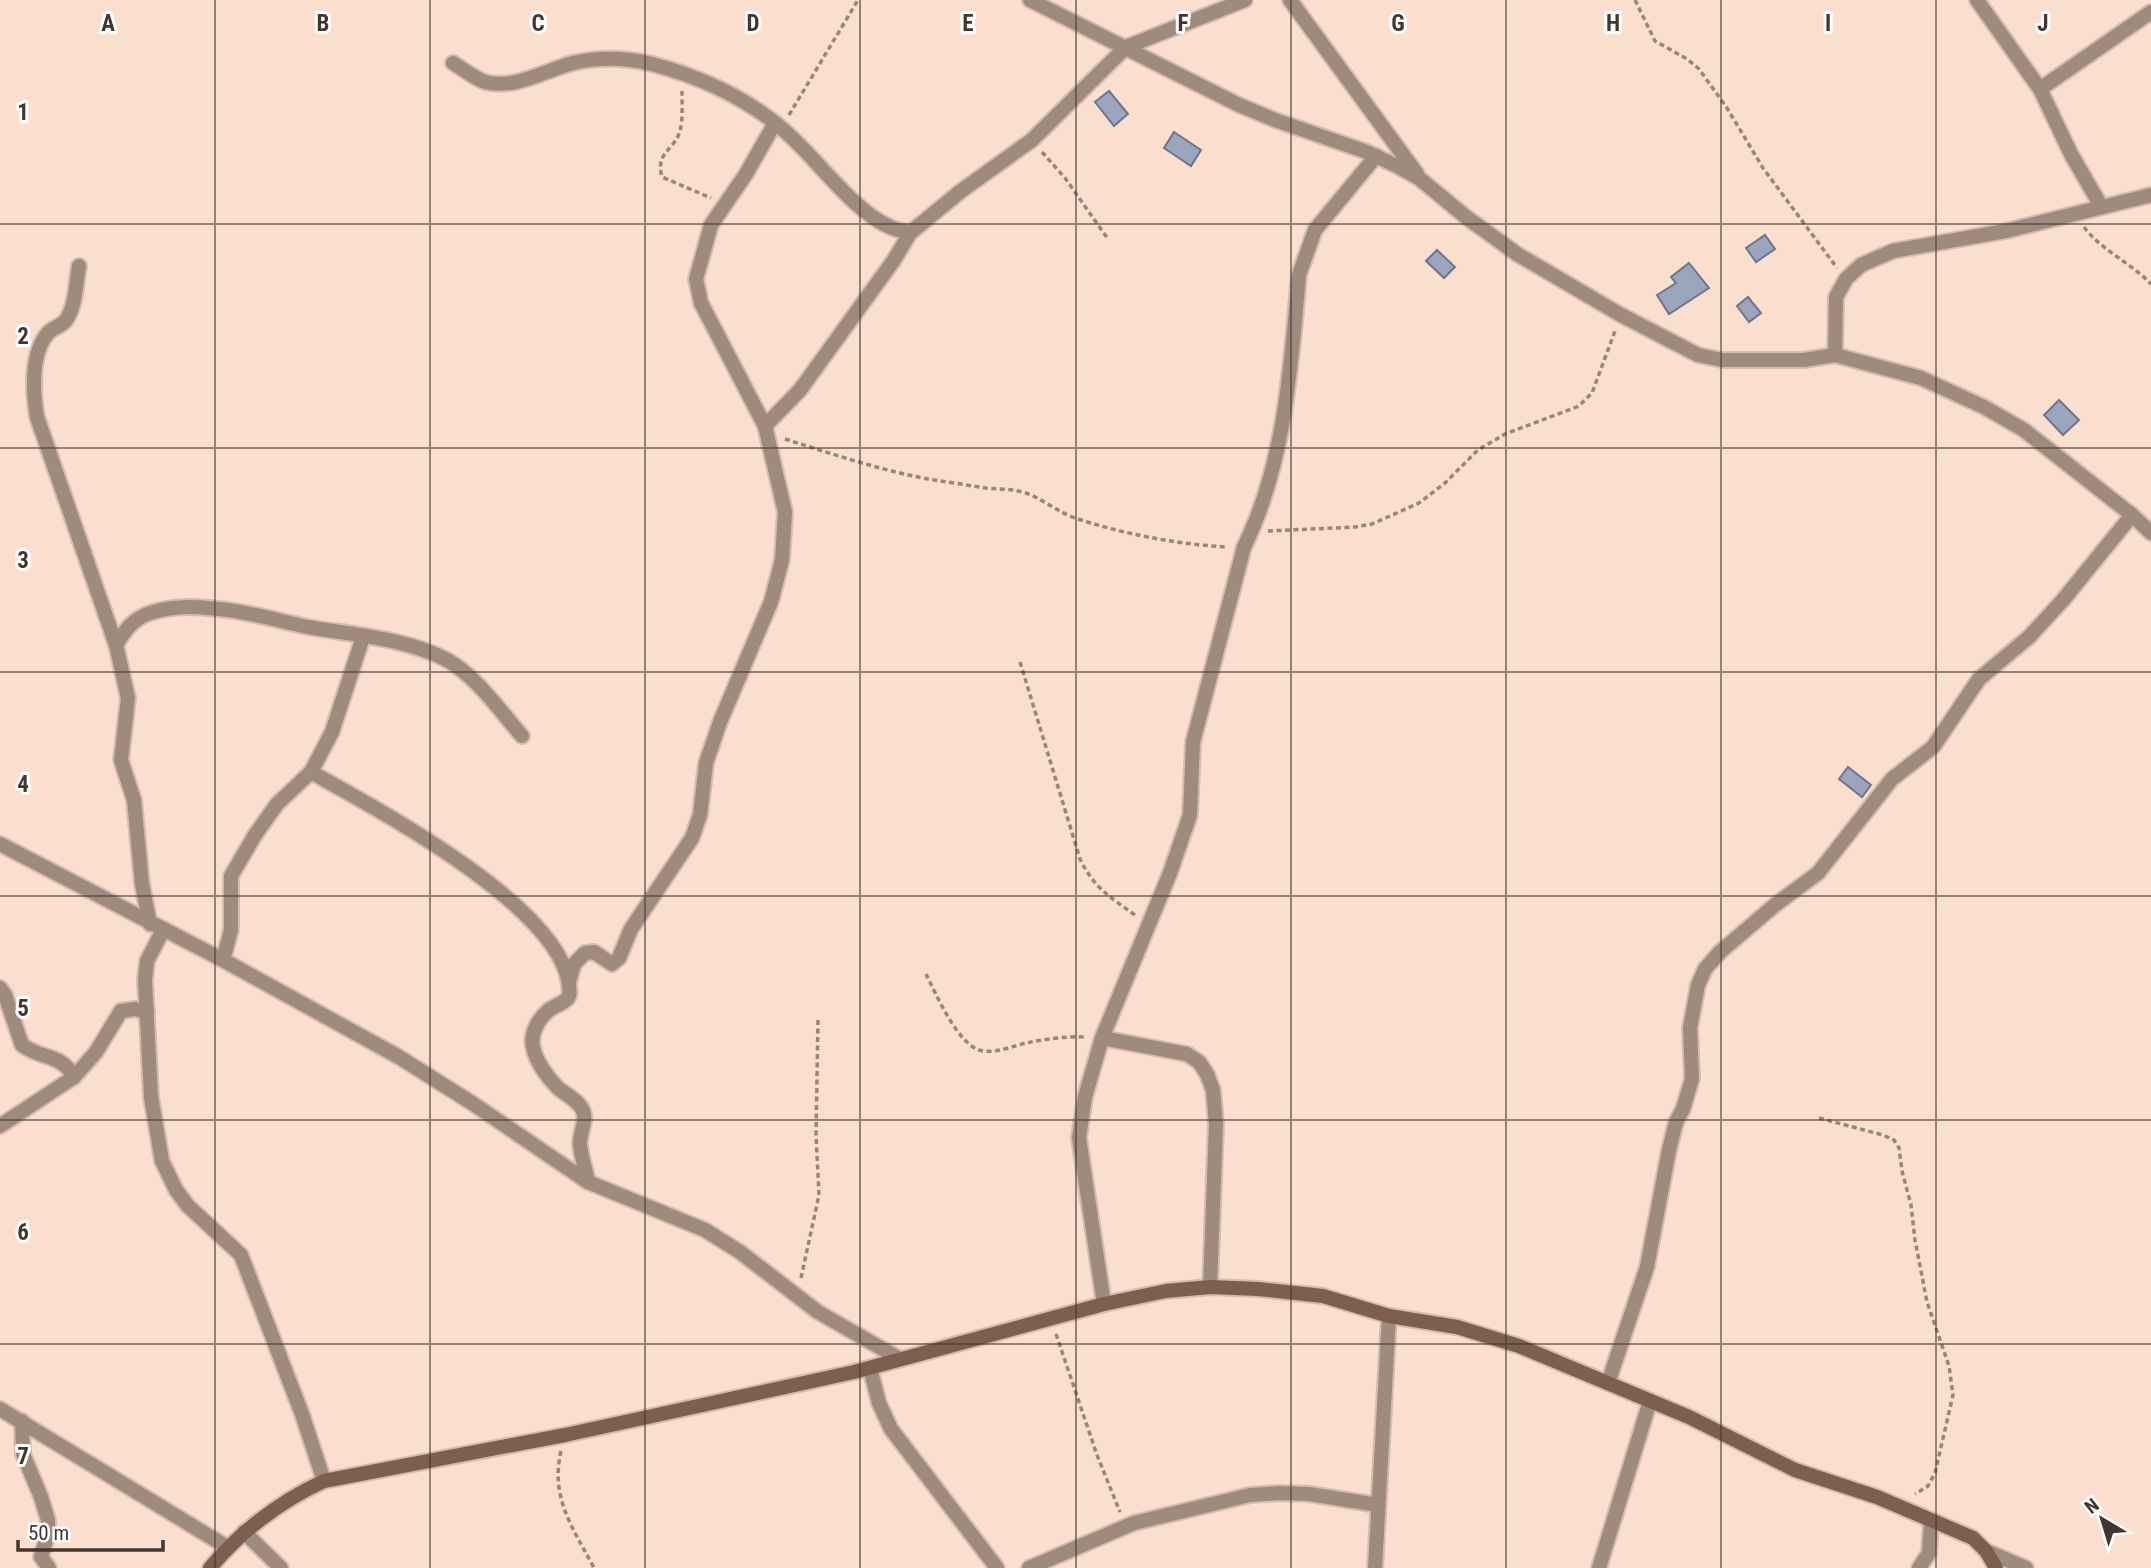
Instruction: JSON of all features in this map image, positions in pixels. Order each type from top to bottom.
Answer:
[{"type":"street","points":[[1030,0],[1238,105],[1376,156],[1420,179],[1517,254],[1620,315],[1698,355],[1722,360],[1804,360],[1835,355],[1921,378],[1984,407],[2024,430],[2151,533]]},
{"type":"street","points":[[765,429],[800,390],[894,260],[910,233],[961,191],[1032,140],[1126,47],[1245,0]]},
{"type":"street","points":[[1290,0],[1420,179]]},
{"type":"street","points":[[1977,0],[2040,89],[2071,154],[2101,206]]},
{"type":"street","points":[[2040,89],[2151,12]]},
{"type":"street","points":[[453,63],[488,83],[534,77],[570,64],[591,60],[616,59],[650,64],[723,89],[778,125],[859,205],[888,227],[910,233]]},
{"type":"street","points":[[569,982],[575,964],[585,953],[594,952],[612,964],[620,958],[631,929],[692,838],[700,816],[706,763],[720,722],[771,602],[782,560],[785,512],[765,429],[701,303],[696,279],[711,225],[778,125]]},
{"type":"street","points":[[1104,1304],[1079,1138],[1085,1097],[1102,1038],[1170,873],[1190,816],[1192,742],[1244,547],[1270,477],[1285,407],[1299,275],[1304,255],[1315,230],[1376,156]]},
{"type":"street","points":[[1835,355],[1836,297],[1846,279],[1861,265],[1893,251],[2006,230],[2151,195]]},
{"type":"street","points":[[79,266],[66,320],[46,335],[40,350],[34,371],[33,394],[37,417],[60,487],[117,645],[128,698],[121,760],[134,800],[142,884],[156,927],[147,961],[147,1012],[151,1097],[162,1161],[176,1190],[188,1206],[241,1255],[324,1480]]},
{"type":"street","points":[[1608,1383],[1647,1267],[1669,1150],[1692,1079],[1690,1028],[1698,985],[1705,969],[1720,951],[1774,905],[1818,873],[1892,779],[1933,747],[1979,679],[2029,637],[2063,600],[2132,515]]},
{"type":"street","points":[[117,645],[125,630],[137,619],[152,612],[182,607],[242,613],[363,637],[428,652],[450,662],[476,684],[522,736]]},
{"type":"street","points":[[223,960],[233,917],[231,876],[277,804],[311,772],[332,732],[363,637]]},
{"type":"street","points":[[311,772],[436,845],[492,886],[533,923],[555,950],[569,982],[570,995],[540,1019],[533,1036],[533,1049],[541,1066],[557,1087],[580,1105],[584,1114],[580,1145],[589,1182]]},
{"type":"street","points":[[0,844],[223,960],[399,1057],[589,1182],[705,1230],[740,1252],[797,1298],[900,1359]]},
{"type":"street","points":[[2,993],[22,1045],[63,1062],[74,1077]]},
{"type":"street","points":[[0,1126],[74,1077],[96,1052],[116,1016],[121,1012],[135,1009],[147,1012]]},
{"type":"street","points":[[1102,1038],[1186,1054],[1199,1062],[1207,1074],[1213,1090],[1216,1124],[1210,1287]]},
{"type":"street","points":[[210,1568],[227,1547],[265,1513],[324,1480],[565,1436],[870,1368],[1104,1304],[1166,1291],[1210,1287],[1323,1296],[1389,1316],[1457,1327],[1519,1346],[1689,1417],[1795,1470],[1877,1497],[1973,1538],[1986,1551],[1996,1568]]},
{"type":"street","points":[[1375,1568],[1389,1316]]},
{"type":"street","points":[[870,1368],[879,1403],[891,1429],[997,1568]]},
{"type":"street","points":[[1599,1568],[1650,1401]]},
{"type":"street","points":[[0,1409],[227,1547]]},
{"type":"street","points":[[22,1421],[23,1454],[48,1520],[48,1532],[41,1557],[48,1568]]},
{"type":"street","points":[[1029,1568],[1126,1526],[1250,1495],[1309,1494],[1378,1505]]},
{"type":"street","points":[[1919,1568],[1928,1553],[1931,1521]]},
{"type":"street","points":[[244,1532],[281,1568]]},
{"type":"street","points":[[1986,1551],[2026,1568]]},
{"type":"path","points":[[778,125],[858,0]]},
{"type":"path","points":[[1635,0],[1654,41],[1687,59],[1699,69],[1727,108],[1763,168],[1846,279]]},
{"type":"path","points":[[681,74],[680,131],[660,160],[662,177],[726,204]]},
{"type":"path","points":[[1032,140],[1065,178],[1108,239]]},
{"type":"path","points":[[2075,214],[2098,244],[2136,268],[2151,284]]},
{"type":"path","points":[[1252,530],[1355,527],[1371,524],[1419,503],[1445,483],[1478,450],[1505,434],[1579,406],[1592,393],[1597,382],[1620,315]]},
{"type":"path","points":[[765,429],[859,462],[926,478],[1019,491],[1075,518],[1130,533],[1198,545],[1244,547]]},
{"type":"path","points":[[1020,662],[1069,828],[1087,875],[1099,890],[1149,924]]},
{"type":"path","points":[[926,974],[955,1026],[976,1049],[984,1051],[1078,1037],[1102,1038]]},
{"type":"path","points":[[797,1298],[819,1195],[816,1135],[818,1019]]},
{"type":"path","points":[[1818,1118],[1883,1135],[1894,1140],[1899,1147],[1927,1302],[1949,1366],[1953,1395],[1935,1472],[1928,1486],[1917,1493],[1877,1497]]},
{"type":"path","points":[[1050,1319],[1097,1455],[1126,1526]]},
{"type":"path","points":[[565,1436],[557,1482],[561,1503],[594,1568]]},
{"type":"building","points":[[1109,91],[1128,114],[1114,126],[1095,102]]},
{"type":"building","points":[[1174,132],[1201,150],[1191,166],[1164,148]]},
{"type":"building","points":[[1765,235],[1775,249],[1756,262],[1746,248]]},
{"type":"building","points":[[1437,250],[1455,267],[1444,278],[1426,261]]},
{"type":"building","points":[[1689,263],[1709,288],[1669,314],[1657,295],[1676,283],[1671,277]]},
{"type":"building","points":[[1748,297],[1761,313],[1749,322],[1737,306]]},
{"type":"building","points":[[2059,400],[2079,420],[2063,435],[2044,415]]},
{"type":"building","points":[[1848,767],[1871,785],[1862,797],[1839,779]]}]
